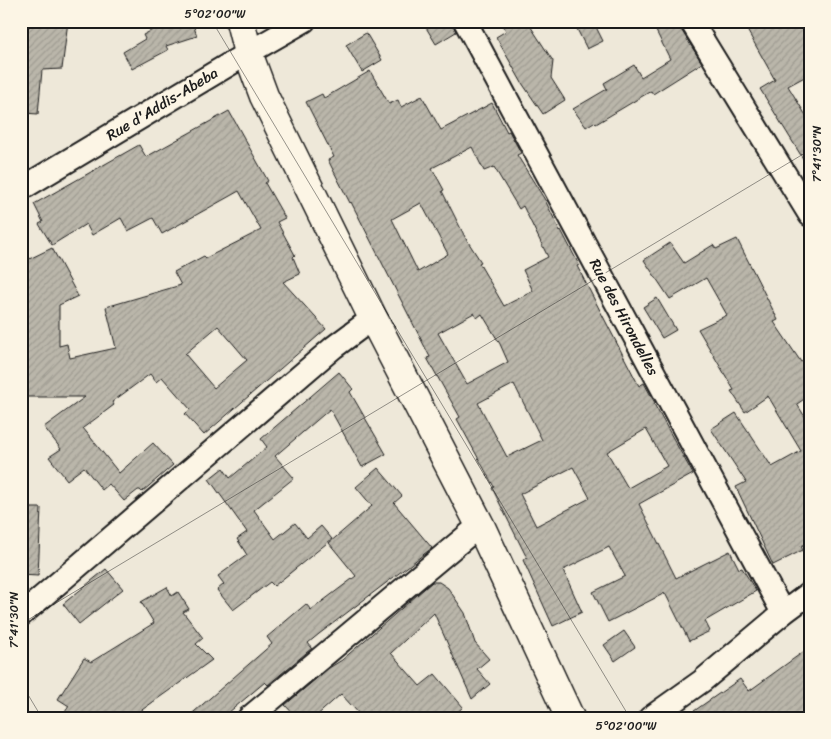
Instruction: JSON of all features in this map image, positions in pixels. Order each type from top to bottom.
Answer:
[{"type":"street","points":[[240,21],[248,52],[264,96],[373,318],[480,525],[570,718]]},
{"type":"street","name":"Rue d'Addis-Abeba","points":[[21,189],[248,52],[304,21]]},
{"type":"street","name":"Rue des Hirondelles","points":[[465,21],[783,613]]},
{"type":"street","points":[[691,21],[810,215]]},
{"type":"street","points":[[21,615],[334,347],[373,318]]},
{"type":"street","points":[[249,718],[480,525]]},
{"type":"street","points":[[650,718],[702,681],[783,613],[810,593]]},
{"type":"building","points":[[27,21],[68,21],[62,69],[42,70],[38,114],[24,113]]},
{"type":"building","points":[[170,21],[192,21],[197,36],[166,46],[168,50],[132,69],[123,52],[145,39],[143,35]]},
{"type":"building","points":[[422,21],[452,21],[456,32],[436,44]]},
{"type":"building","points":[[501,21],[527,21],[553,61],[551,78],[565,100],[543,114],[522,83],[496,37],[506,31]]},
{"type":"building","points":[[573,21],[593,21],[603,41],[587,49]]},
{"type":"building","points":[[651,21],[678,21],[680,28],[702,63],[653,94],[651,91],[596,124],[594,122],[586,127],[573,109],[607,89],[604,83],[634,65],[641,77],[670,59]]},
{"type":"building","points":[[742,21],[810,21],[810,74],[788,86],[810,122],[810,170],[760,89],[775,80]]},
{"type":"building","points":[[366,33],[382,60],[362,72],[346,45]]},
{"type":"building","points":[[370,71],[389,104],[398,100],[401,107],[422,96],[441,130],[492,103],[507,132],[509,131],[521,153],[517,155],[561,230],[579,265],[577,266],[639,386],[644,383],[693,474],[639,504],[676,578],[730,551],[739,569],[742,568],[756,591],[705,621],[710,631],[689,641],[665,593],[608,622],[593,592],[625,576],[609,547],[563,570],[582,612],[553,626],[523,560],[527,558],[492,488],[494,487],[457,419],[460,417],[427,358],[430,357],[328,160],[334,157],[306,102],[322,94],[324,98]],"holes":[[[472,147],[484,171],[494,167],[519,209],[523,206],[548,257],[523,270],[533,291],[504,306],[479,263],[481,262],[465,237],[432,168]],[[421,203],[448,254],[418,272],[392,219]],[[474,313],[477,318],[482,314],[500,344],[508,362],[467,384],[438,333]],[[514,384],[542,440],[507,457],[478,403]],[[646,429],[667,466],[628,488],[607,452]],[[573,467],[590,498],[536,526],[520,494]]]},
{"type":"building","points":[[229,111],[268,181],[265,183],[285,218],[277,222],[295,255],[293,257],[300,274],[283,282],[326,329],[204,435],[185,414],[190,409],[162,377],[156,382],[150,374],[112,402],[114,405],[83,428],[119,473],[153,443],[173,465],[142,492],[138,490],[124,501],[109,484],[102,490],[84,467],[67,480],[49,457],[61,449],[44,427],[85,397],[21,397],[21,263],[52,248],[78,296],[59,305],[59,346],[67,344],[70,358],[116,348],[106,307],[181,285],[174,272],[261,230],[239,191],[162,234],[153,218],[128,231],[121,218],[92,235],[86,224],[52,245],[39,224],[43,222],[34,204],[139,145],[146,157]],"holes":[[[218,326],[247,360],[214,388],[185,354]]]},
{"type":"building","points":[[737,239],[778,320],[774,322],[801,362],[810,356],[810,395],[797,404],[810,425],[810,542],[801,546],[803,550],[773,565],[736,487],[746,482],[711,429],[736,413],[772,467],[801,451],[768,396],[745,412],[731,391],[734,390],[698,329],[727,315],[706,278],[670,299],[644,260],[670,243],[684,263],[713,245],[716,249]]},
{"type":"building","points":[[657,298],[676,330],[662,338],[643,307]]},
{"type":"building","points":[[339,372],[353,389],[350,392],[386,454],[362,467],[330,409],[275,456],[294,478],[254,510],[275,539],[295,523],[307,538],[321,526],[332,539],[274,586],[270,582],[233,610],[217,590],[224,584],[218,576],[247,555],[237,539],[247,532],[209,479],[223,468],[230,478],[267,447],[261,439]]},
{"type":"building","points":[[378,468],[402,496],[394,503],[432,548],[319,634],[308,643],[312,648],[268,685],[265,682],[222,718],[187,718],[272,644],[267,637],[306,604],[311,610],[356,576],[329,543],[372,506],[356,487]]},
{"type":"building","points":[[21,508],[41,508],[38,576],[21,575]]},
{"type":"building","points":[[106,569],[123,589],[79,624],[63,604]]},
{"type":"building","points":[[432,582],[439,582],[448,588],[465,613],[475,643],[489,659],[477,669],[490,684],[472,699],[434,613],[391,653],[420,686],[435,674],[463,707],[451,718],[363,718],[341,694],[314,718],[297,718],[285,705],[329,668],[342,660]]},
{"type":"building","points":[[167,587],[172,596],[178,592],[189,609],[183,612],[203,638],[196,644],[212,660],[139,712],[135,718],[61,718],[69,706],[58,699],[84,658],[91,662],[154,623],[141,602]]},
{"type":"building","points":[[624,631],[635,647],[615,661],[604,645]]},
{"type":"building","points":[[810,647],[810,718],[684,718],[740,679],[749,691]]}]
